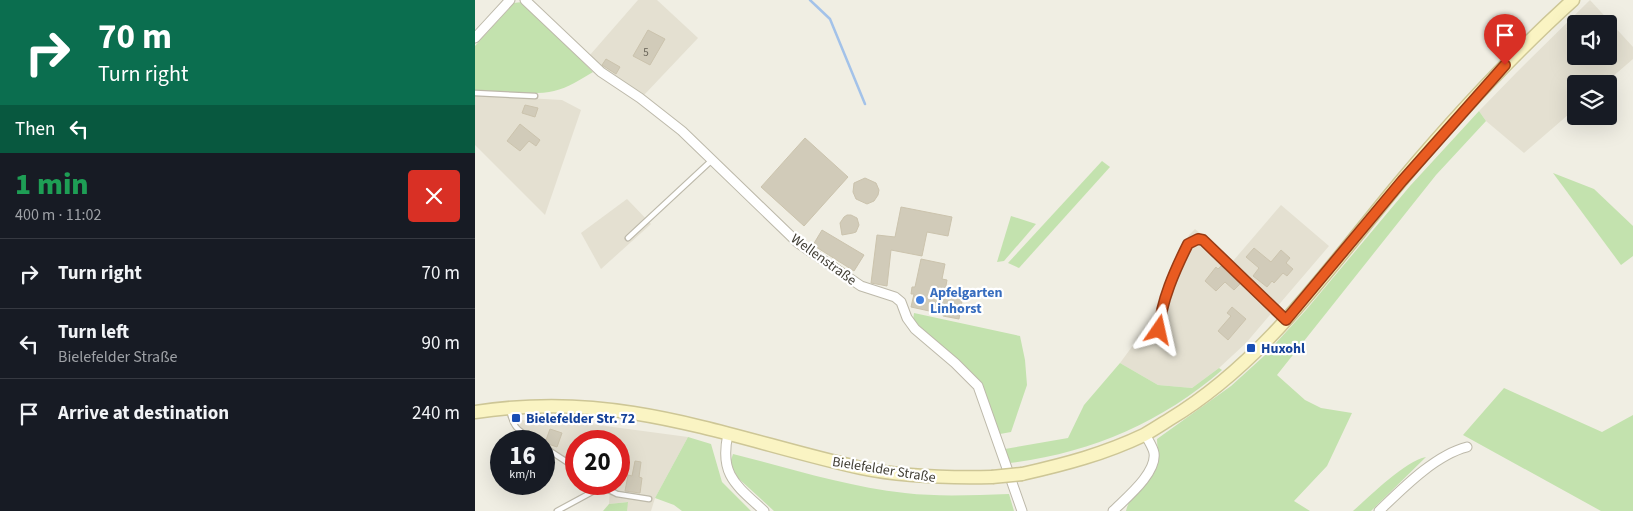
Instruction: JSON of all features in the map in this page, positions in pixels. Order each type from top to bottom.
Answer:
[{"type":"main road","name":"Bielefelder Straße","points":[[475,412],[509,407],[540,406],[584,407],[633,413],[728,434],[862,468],[940,478],[992,477],[1022,474],[1075,462],[1145,434],[1185,410],[1225,380],[1257,352],[1469,104],[1505,65],[1573,0]]},
{"type":"street","points":[[475,38],[510,0]]},
{"type":"street","name":"Wellenstraße","points":[[525,0],[601,72],[682,131],[798,243],[861,286],[895,297],[901,302],[907,318],[915,329],[955,363],[978,386],[1022,511]]},
{"type":"street","points":[[728,434],[725,448],[725,463],[731,478],[764,511]]},
{"type":"street","points":[[1114,511],[1151,468],[1154,454],[1145,434]]},
{"type":"street","points":[[1379,511],[1412,480],[1456,450],[1467,447]]},
{"type":"lane","points":[[475,93],[535,96]]},
{"type":"lane","points":[[628,238],[712,160]]},
{"type":"lane","points":[[1159,336],[1160,318],[1173,278],[1188,244],[1198,239],[1203,240],[1286,320]]},
{"type":"lane","points":[[509,407],[512,423],[517,430]]},
{"type":"lane","points":[[557,511],[587,495]]},
{"type":"lane","points":[[625,495],[649,498]]},
{"type":"shaded area","points":[[638,0],[657,0],[698,38],[644,95],[601,66],[590,55]]},
{"type":"shaded area","points":[[1590,0],[1604,15],[1575,15]]},
{"type":"shaded area","points":[[1567,23],[1567,65],[1617,65],[1617,30],[1633,47],[1633,59],[1614,75],[1567,75],[1567,116],[1524,153],[1486,121],[1479,111]]},
{"type":"shaded area","points":[[475,95],[562,100],[581,110],[545,215],[475,145]]},
{"type":"shaded area","points":[[627,199],[651,224],[601,269],[581,233]]},
{"type":"shaded area","points":[[1281,205],[1329,246],[1246,343],[1219,368],[1192,388],[1158,385],[1120,363],[1156,314],[1169,276],[1189,235],[1195,229],[1233,261]]},
{"type":"shaded area","points":[[520,420],[583,423],[688,437],[655,498],[651,511],[627,511],[627,502],[609,504],[610,495],[630,495],[630,430],[565,430],[565,458],[555,451],[555,430],[525,430],[520,426]]},
{"type":"green space","points":[[522,2],[593,72],[564,88],[554,91],[526,93],[475,90],[475,46],[514,3]]},
{"type":"green space","points":[[1479,111],[1486,121],[1436,175],[1277,375],[1305,400],[1321,408],[1352,413],[1327,466],[1294,501],[1310,511],[1126,511],[1132,499],[1150,478],[1157,466],[1157,439],[1231,386],[1264,356],[1306,310],[1410,186]]},
{"type":"green space","points":[[1102,161],[1110,167],[1019,268],[1008,263]]},
{"type":"green space","points":[[1553,173],[1594,189],[1633,226],[1633,256],[1621,265]]},
{"type":"green space","points":[[1011,216],[1036,224],[1004,261],[997,262]]},
{"type":"green space","points":[[914,313],[1020,336],[1025,360],[1027,385],[1011,432],[1000,434],[982,386],[919,327],[913,320]]},
{"type":"green space","points":[[1120,363],[1158,385],[1192,388],[1219,368],[1222,370],[1199,389],[1174,405],[1123,433],[1068,452],[1010,463],[1005,449],[1068,438],[1084,405]]},
{"type":"green space","points":[[1504,388],[1602,432],[1633,415],[1633,511],[1601,511],[1463,435]]},
{"type":"green space","points":[[688,437],[711,444],[722,482],[751,511],[682,511],[674,505],[655,498]]},
{"type":"green space","points":[[733,454],[840,482],[883,490],[931,495],[1009,494],[1014,511],[774,511],[738,478],[730,463]]},
{"type":"green space","points":[[1426,457],[1371,511],[1353,511],[1398,472]]},
{"type":"green space","points":[[628,502],[627,511],[603,511],[609,504]]},
{"type":"building","points":[[648,30],[665,39],[650,65],[633,56]]},
{"type":"building","points":[[606,59],[620,67],[616,74],[602,65]]},
{"type":"building","points":[[525,105],[538,108],[535,117],[522,113]]},
{"type":"building","points":[[520,124],[540,140],[536,146],[529,141],[520,151],[507,141]]},
{"type":"building","points":[[805,138],[848,177],[804,226],[761,187]]},
{"type":"building","points":[[865,178],[876,183],[879,190],[874,201],[867,204],[856,199],[853,192],[854,183]]},
{"type":"building","points":[[901,207],[952,217],[948,236],[927,232],[922,256],[891,250],[887,286],[871,283],[877,235],[895,237]]},
{"type":"building","points":[[847,215],[857,218],[859,225],[856,232],[842,235],[840,223]]},
{"type":"building","points":[[822,230],[864,255],[854,271],[813,245]]},
{"type":"building","points":[[1254,248],[1271,262],[1281,250],[1290,258],[1286,263],[1293,269],[1287,276],[1283,273],[1274,283],[1272,281],[1267,287],[1253,276],[1259,268],[1246,257]]},
{"type":"building","points":[[921,259],[945,264],[942,279],[947,280],[945,291],[963,295],[959,319],[911,307],[914,294],[911,294],[912,287],[915,287]]},
{"type":"building","points":[[1221,266],[1240,284],[1234,290],[1225,282],[1216,291],[1205,281],[1216,267],[1218,269]]},
{"type":"building","points":[[1232,307],[1246,319],[1228,340],[1218,331],[1231,316],[1227,313]]},
{"type":"building","points":[[555,431],[562,433],[557,447],[555,446]]},
{"type":"building","points":[[635,461],[641,462],[639,477],[642,478],[640,493],[630,492],[630,476],[632,476]]},
{"type":"waterway","points":[[810,0],[830,19],[865,104]]},
{"type":"place","name":"Apfelgarten Linhorst","points":[[920,300]]},
{"type":"place","name":"Huxohl","points":[[1251,348]]},
{"type":"place","name":"Bielefelder Str. 72","points":[[516,418]]},
{"type":"route","points":[[1159,330],[1160,318],[1173,278],[1188,244],[1198,239],[1203,240],[1277,309],[1286,320],[1402,181],[1505,65]]}]
